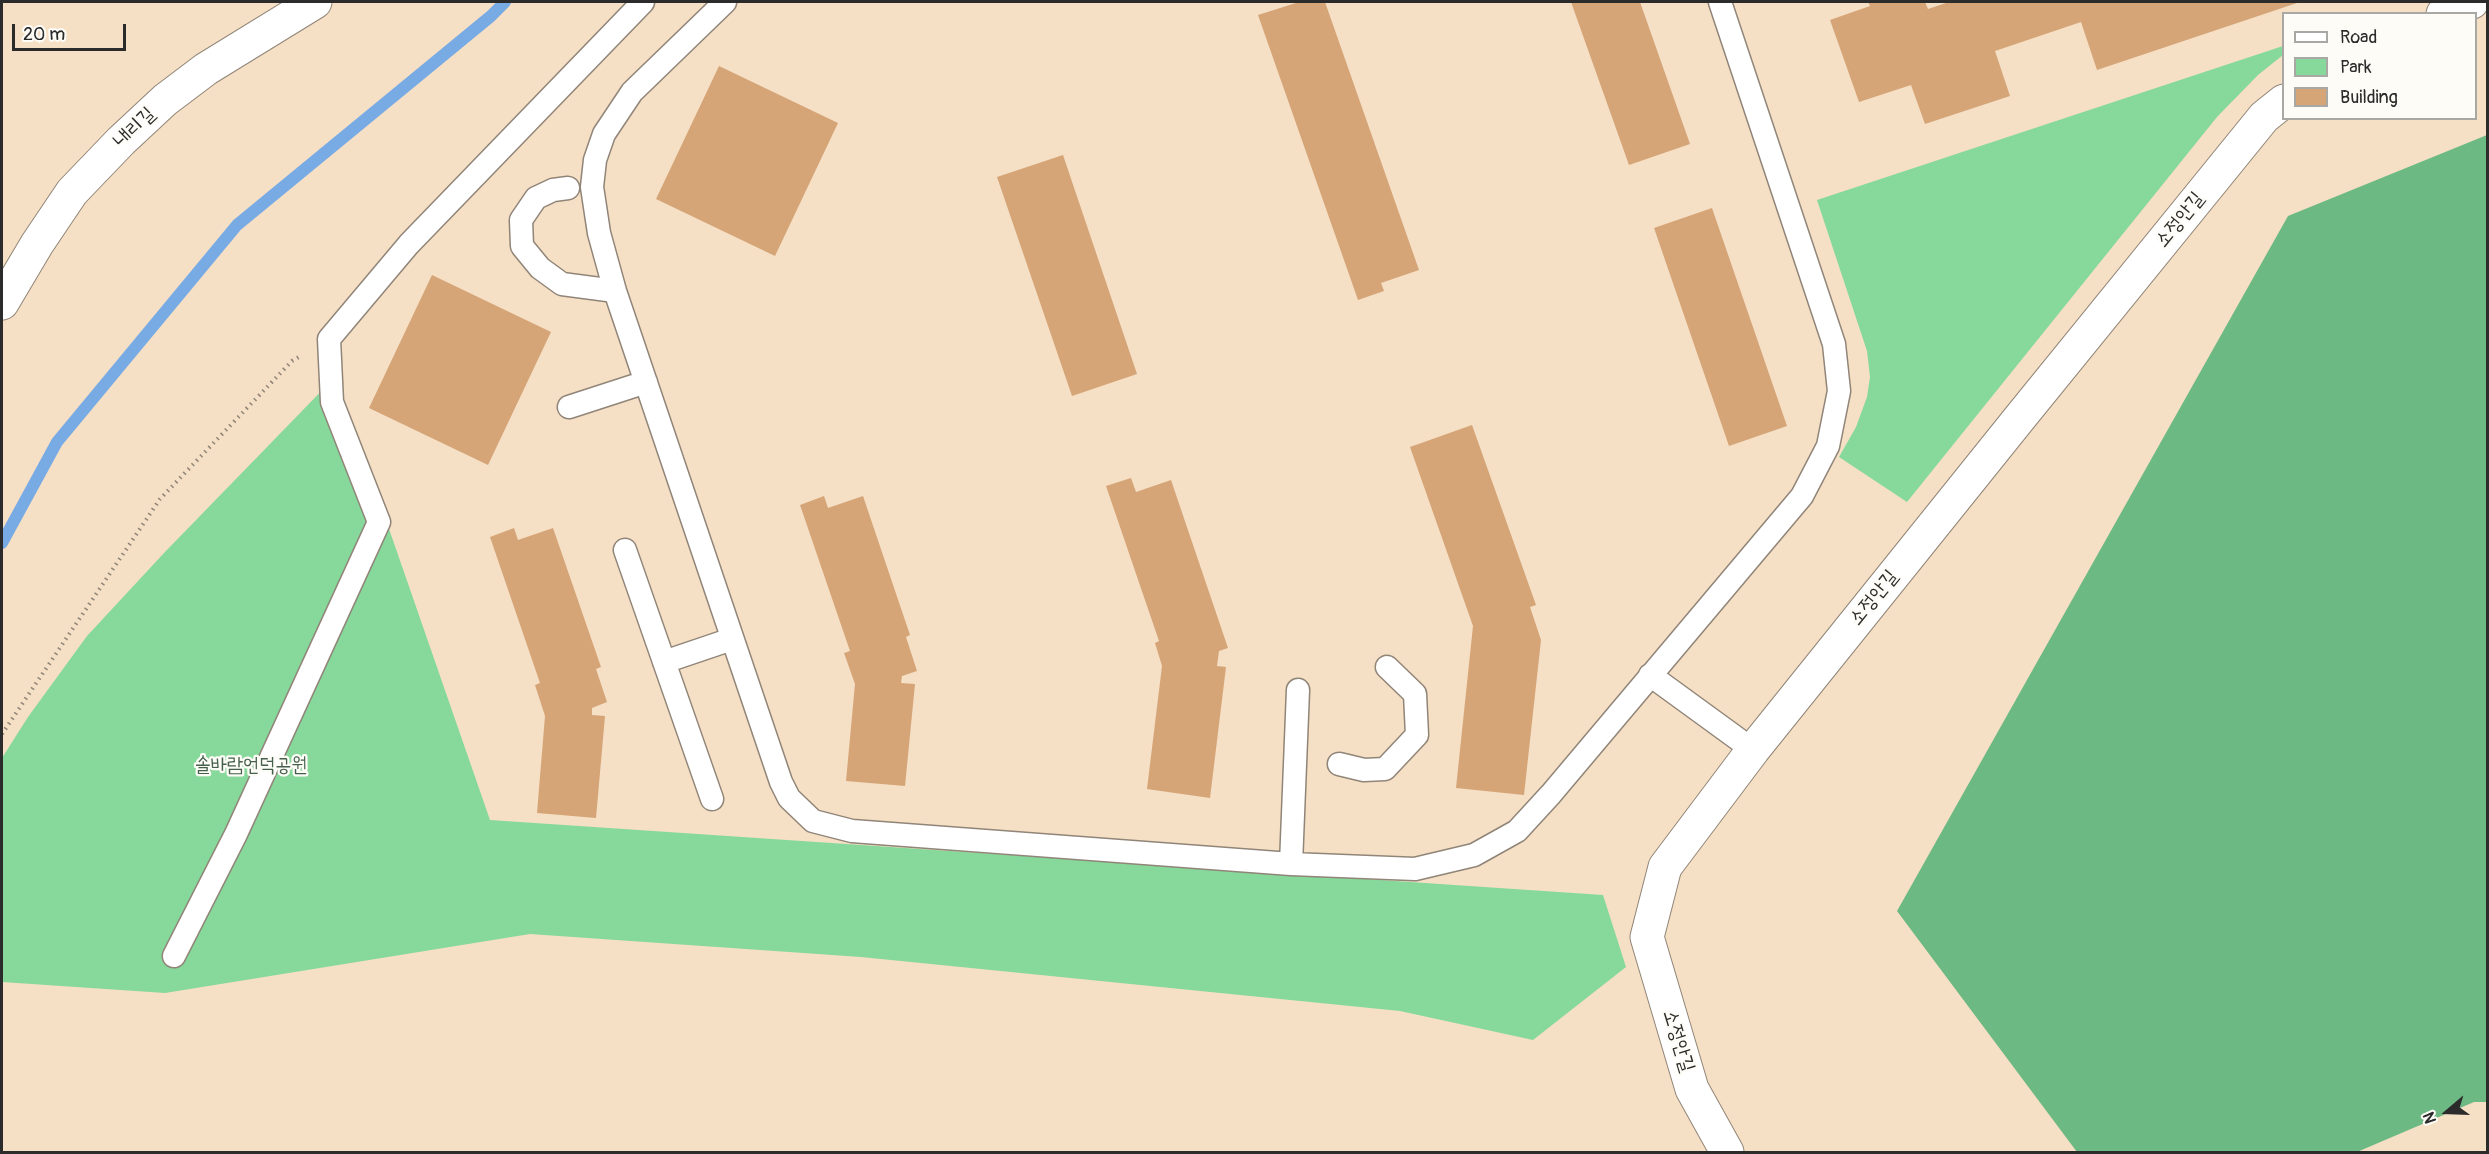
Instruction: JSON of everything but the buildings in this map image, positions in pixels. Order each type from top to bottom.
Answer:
[{"type":"street","name":"내리길","points":[[2,303],[37,244],[72,192],[121,141],[165,100],[206,69],[315,2]]},
{"type":"street","points":[[2448,12],[2472,2]]},
{"type":"street","name":"소정안길","points":[[1727,1152],[1692,1089],[1647,938],[1665,867],[1753,750],[2210,183],[2264,117],[2282,102]]},
{"type":"lane","points":[[174,956],[236,834],[379,522],[332,402],[329,339],[409,244],[643,2]]},
{"type":"lane","points":[[725,2],[632,92],[604,134],[595,160],[592,187],[599,233],[615,291],[781,782],[796,806],[813,821],[852,831],[1291,864],[1415,869],[1474,855],[1517,831],[1551,794],[1802,496],[1828,446],[1839,391],[1834,344],[1720,2]]},
{"type":"lane","points":[[568,188],[553,190],[536,198],[521,220],[522,246],[540,268],[562,284],[615,291]]},
{"type":"lane","points":[[569,407],[646,382]]},
{"type":"lane","points":[[625,550],[712,799]]},
{"type":"lane","points":[[664,662],[732,639]]},
{"type":"lane","points":[[1339,764],[1364,770],[1385,769],[1417,735],[1415,694],[1387,667]]},
{"type":"lane","points":[[1650,675],[1753,750]]},
{"type":"lane","points":[[1291,864],[1298,690]]},
{"type":"path","points":[[2,734],[160,499],[292,361],[329,339]]},
{"type":"green space","points":[[2282,46],[2282,56],[2258,75],[2217,117],[1907,502],[1839,457],[1856,427],[1867,397],[1870,377],[1867,351],[1817,200]]},
{"type":"green space","points":[[2487,135],[2487,1102],[2474,1102],[2357,1152],[2077,1152],[1897,911],[2288,216]]},
{"type":"green space","name":"솔바람언덕공원","points":[[336,376],[490,820],[1603,895],[1626,967],[1533,1040],[1400,1011],[861,957],[530,934],[165,993],[2,982],[2,758],[28,717],[87,636]]},
{"type":"waterway","points":[[2,543],[57,442],[237,225],[491,16],[505,2]]}]
